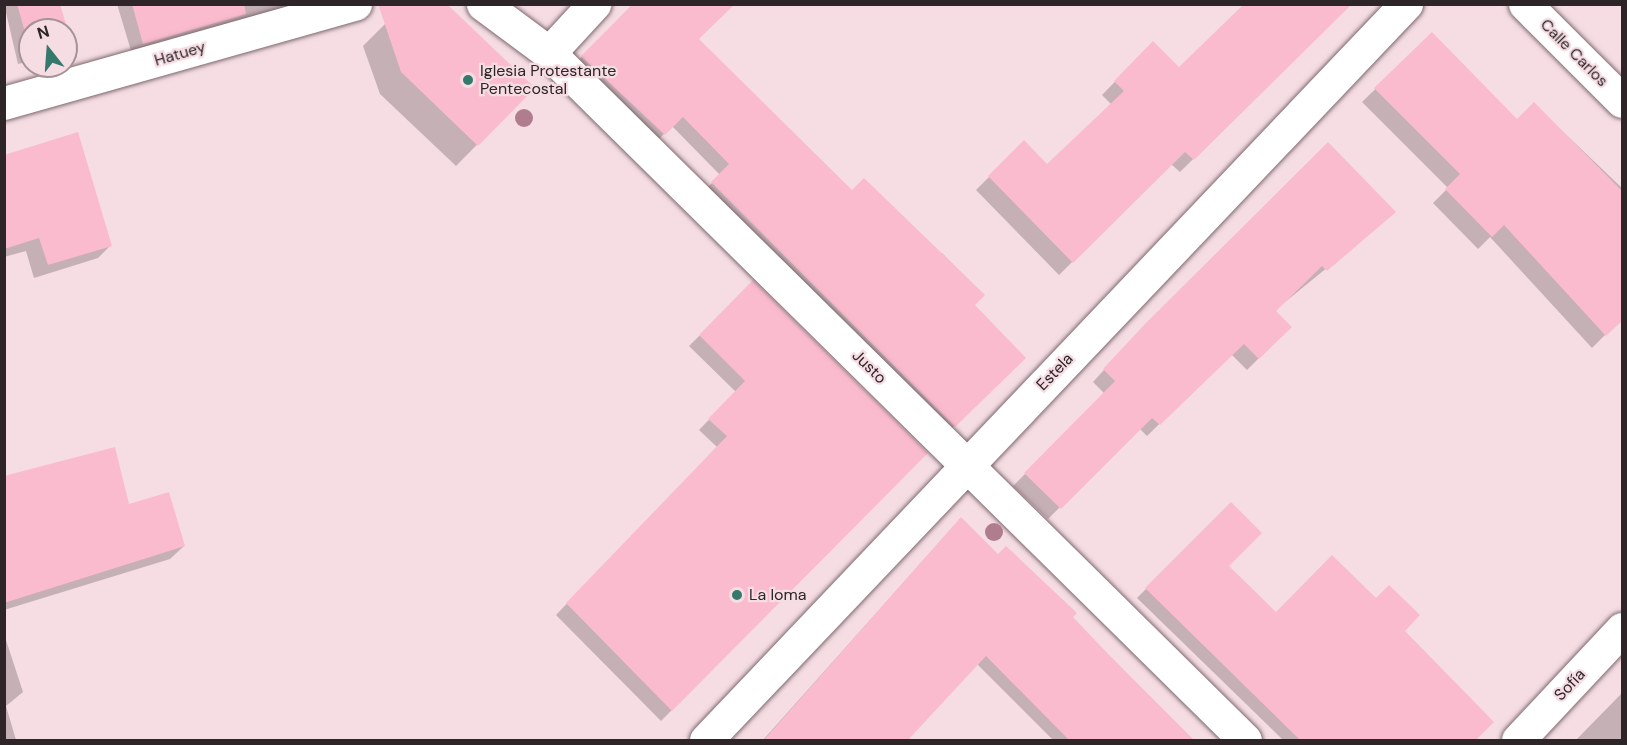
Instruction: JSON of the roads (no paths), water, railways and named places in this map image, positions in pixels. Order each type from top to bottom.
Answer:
[{"type":"street","name":"Hatuey","points":[[4,103],[355,4]]},
{"type":"street","name":"Justo","points":[[483,4],[549,53],[968,463],[1245,741]]},
{"type":"street","points":[[549,53],[594,4]]},
{"type":"street","name":"Estela","points":[[706,741],[1406,4]]},
{"type":"street","name":"Calle Carlos","points":[[1525,4],[1623,101]]},
{"type":"street","name":"Sofía","points":[[1518,741],[1623,629]]},
{"type":"place","name":"Iglesia Protestante Pentecostal","points":[[468,80]]},
{"type":"place","name":"La loma","points":[[737,595]]}]
